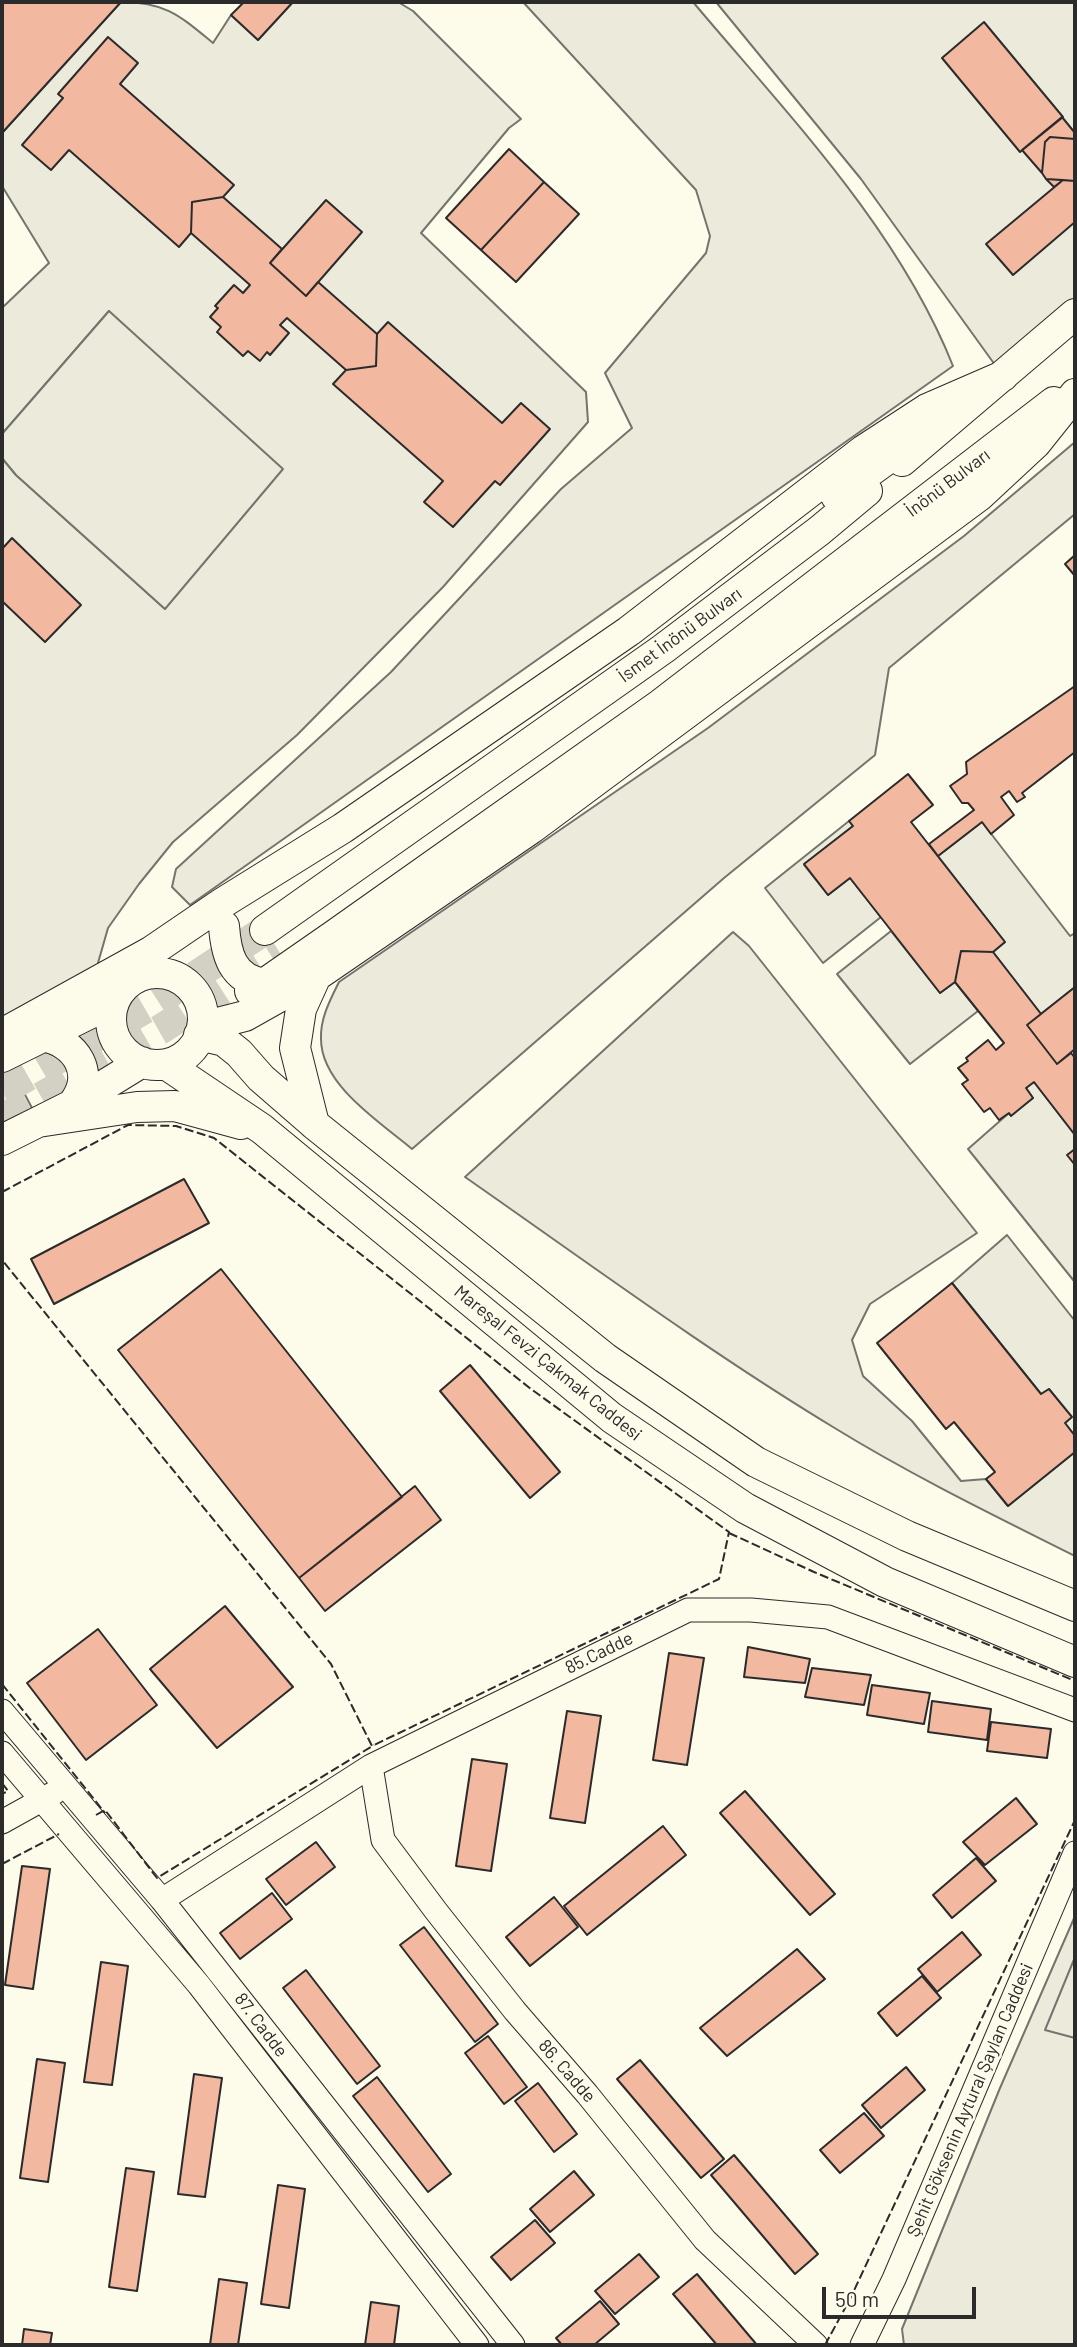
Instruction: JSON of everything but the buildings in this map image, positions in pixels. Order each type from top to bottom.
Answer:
[{"type":"main road","name":"İsmet İnönü Bulvarı","points":[[821,579],[273,941],[819,531],[1075,314]]},
{"type":"main road","points":[[158,972],[195,943],[479,753],[1003,376]]},
{"type":"main road","points":[[2,1034],[152,951],[224,902],[343,828],[629,631],[863,450],[928,409],[1003,376]]},
{"type":"main road","name":"İnönü Bulvarı","points":[[821,579],[1075,388]]},
{"type":"main road","points":[[202,1026],[245,1016],[316,976],[533,828],[979,496],[1036,443],[1075,394]]},
{"type":"main road","points":[[202,1026],[661,704],[821,579]]},
{"type":"main road","points":[[224,926],[225,945],[240,974],[251,982],[264,984]]},
{"type":"main road","points":[[2,1140],[154,1064],[186,1055],[196,1043],[202,1026],[201,1002],[194,990],[184,981],[172,974],[158,972],[131,980],[113,1002],[111,1017],[115,1038],[128,1055],[154,1064]]},
{"type":"main road","points":[[314,1124],[295,1048],[301,1009],[316,976]]},
{"type":"main road","points":[[2,1057],[113,1002]]},
{"type":"main road","points":[[202,1026],[239,1054],[261,1078],[314,1124],[605,1358],[756,1462],[907,1536],[1075,1606]]},
{"type":"main road","points":[[41,1036],[53,1038],[80,1059],[84,1070],[83,1089],[72,1105]]},
{"type":"main road","name":"Mareşal Fevzi Çakmak Caddesi","points":[[154,1064],[262,1129],[612,1418],[745,1508],[885,1582],[1075,1662]]},
{"type":"main road","points":[[38,1122],[136,1107],[175,1106],[262,1129]]},
{"type":"main road","points":[[2,1162],[11,1157],[31,1135],[38,1122]]},
{"type":"street","name":"85.Cadde","points":[[162,1900],[372,1766],[688,1610],[751,1610],[828,1617],[1075,1710]]},
{"type":"street","name":"87. Cadde","points":[[2,1711],[162,1900],[513,2345]]},
{"type":"street","name":"87. Cadde","points":[[2,1753],[199,1985],[477,2345]]},
{"type":"street","name":"86. Cadde","points":[[372,1766],[383,1840],[443,1919],[515,2011],[587,2094],[705,2240],[816,2345]]},
{"type":"street","points":[[2,1822],[65,1787]]},
{"type":"street","name":"Şehit Göksenin Aytural Şaylan Caddesi","points":[[862,2345],[880,2310],[1075,1853]]},
{"type":"street","points":[[874,2345],[880,2310]]},
{"type":"shaded area","points":[[121,2],[150,5],[171,12],[213,43],[231,15],[258,40],[293,2],[398,2],[413,11],[521,119],[509,128],[421,233],[586,392],[588,422],[443,587],[297,735],[173,842],[108,928],[98,963],[104,978],[2,1034],[2,458],[16,475],[165,609],[109,311],[2,434],[2,308],[49,263],[2,186],[2,133]]},
{"type":"shaded area","points":[[523,2],[693,2],[803,130],[872,220],[930,315],[953,366],[190,905],[172,887],[176,869],[391,672],[561,489],[632,428],[605,373],[706,253],[710,236],[696,190]]},
{"type":"shaded area","points":[[716,2],[1075,2],[1075,314],[1003,376],[861,179]]},
{"type":"shaded area","points":[[109,311],[283,469],[165,609],[16,475],[2,458],[2,434]]},
{"type":"shaded area","points":[[1075,442],[1075,514],[889,668],[875,755],[724,878],[412,1149],[341,1087],[324,1056],[321,1039],[324,1017],[339,982],[708,728],[964,536]]},
{"type":"shaded area","points":[[849,821],[853,826],[804,865],[828,895],[850,878],[881,917],[823,963],[765,888]]},
{"type":"shaded area","points":[[982,822],[1070,936],[1075,933],[1075,987],[1041,1014],[993,952],[1005,942],[938,856]]},
{"type":"shaded area","points":[[891,931],[940,993],[955,982],[978,1011],[910,1064],[837,974]]},
{"type":"shaded area","points":[[733,932],[749,946],[977,1233],[870,1304],[852,1340],[863,1376],[912,1421],[961,1481],[986,1479],[1008,1506],[1075,1452],[1075,1556],[922,1478],[786,1398],[647,1305],[465,1177]]},
{"type":"shaded area","points":[[11,1068],[32,1108],[2,1124],[2,1073]]},
{"type":"shaded area","points":[[1034,1082],[1075,1135],[1075,1149],[1068,1155],[1075,1165],[1074,1281],[968,1149],[1009,1113],[1010,1115],[1033,1098],[1026,1088]]},
{"type":"shaded area","points":[[1007,1235],[1075,1321],[1075,1436],[1065,1423],[1071,1417],[1049,1389],[1041,1394],[952,1283]]},
{"type":"shaded area","points":[[1075,1916],[1075,2345],[904,2345],[902,2329],[1000,2088]]},
{"type":"shaded area","points":[[1075,1957],[1075,2038],[1045,2030]]},
{"type":"tunnel","points":[[2,1091],[148,1007],[265,930]]},
{"type":"tunnel","points":[[2,1119],[161,1029],[280,953]]},
{"type":"fence","points":[[2,1192],[128,1125],[176,1126],[214,1138],[531,1389],[729,1532],[719,1579],[372,1746],[331,1664],[2,1260]]},
{"type":"fence","points":[[729,1533],[814,1572],[1075,1681]]},
{"type":"fence","points":[[2,1684],[105,1813]]},
{"type":"fence","points":[[96,1815],[105,1810],[157,1878],[374,1745]]},
{"type":"fence","points":[[2,1783],[8,1791],[2,1794]]},
{"type":"fence","points":[[825,2345],[850,2299],[1075,1820]]},
{"type":"fence","points":[[2,1864],[59,1834]]}]
